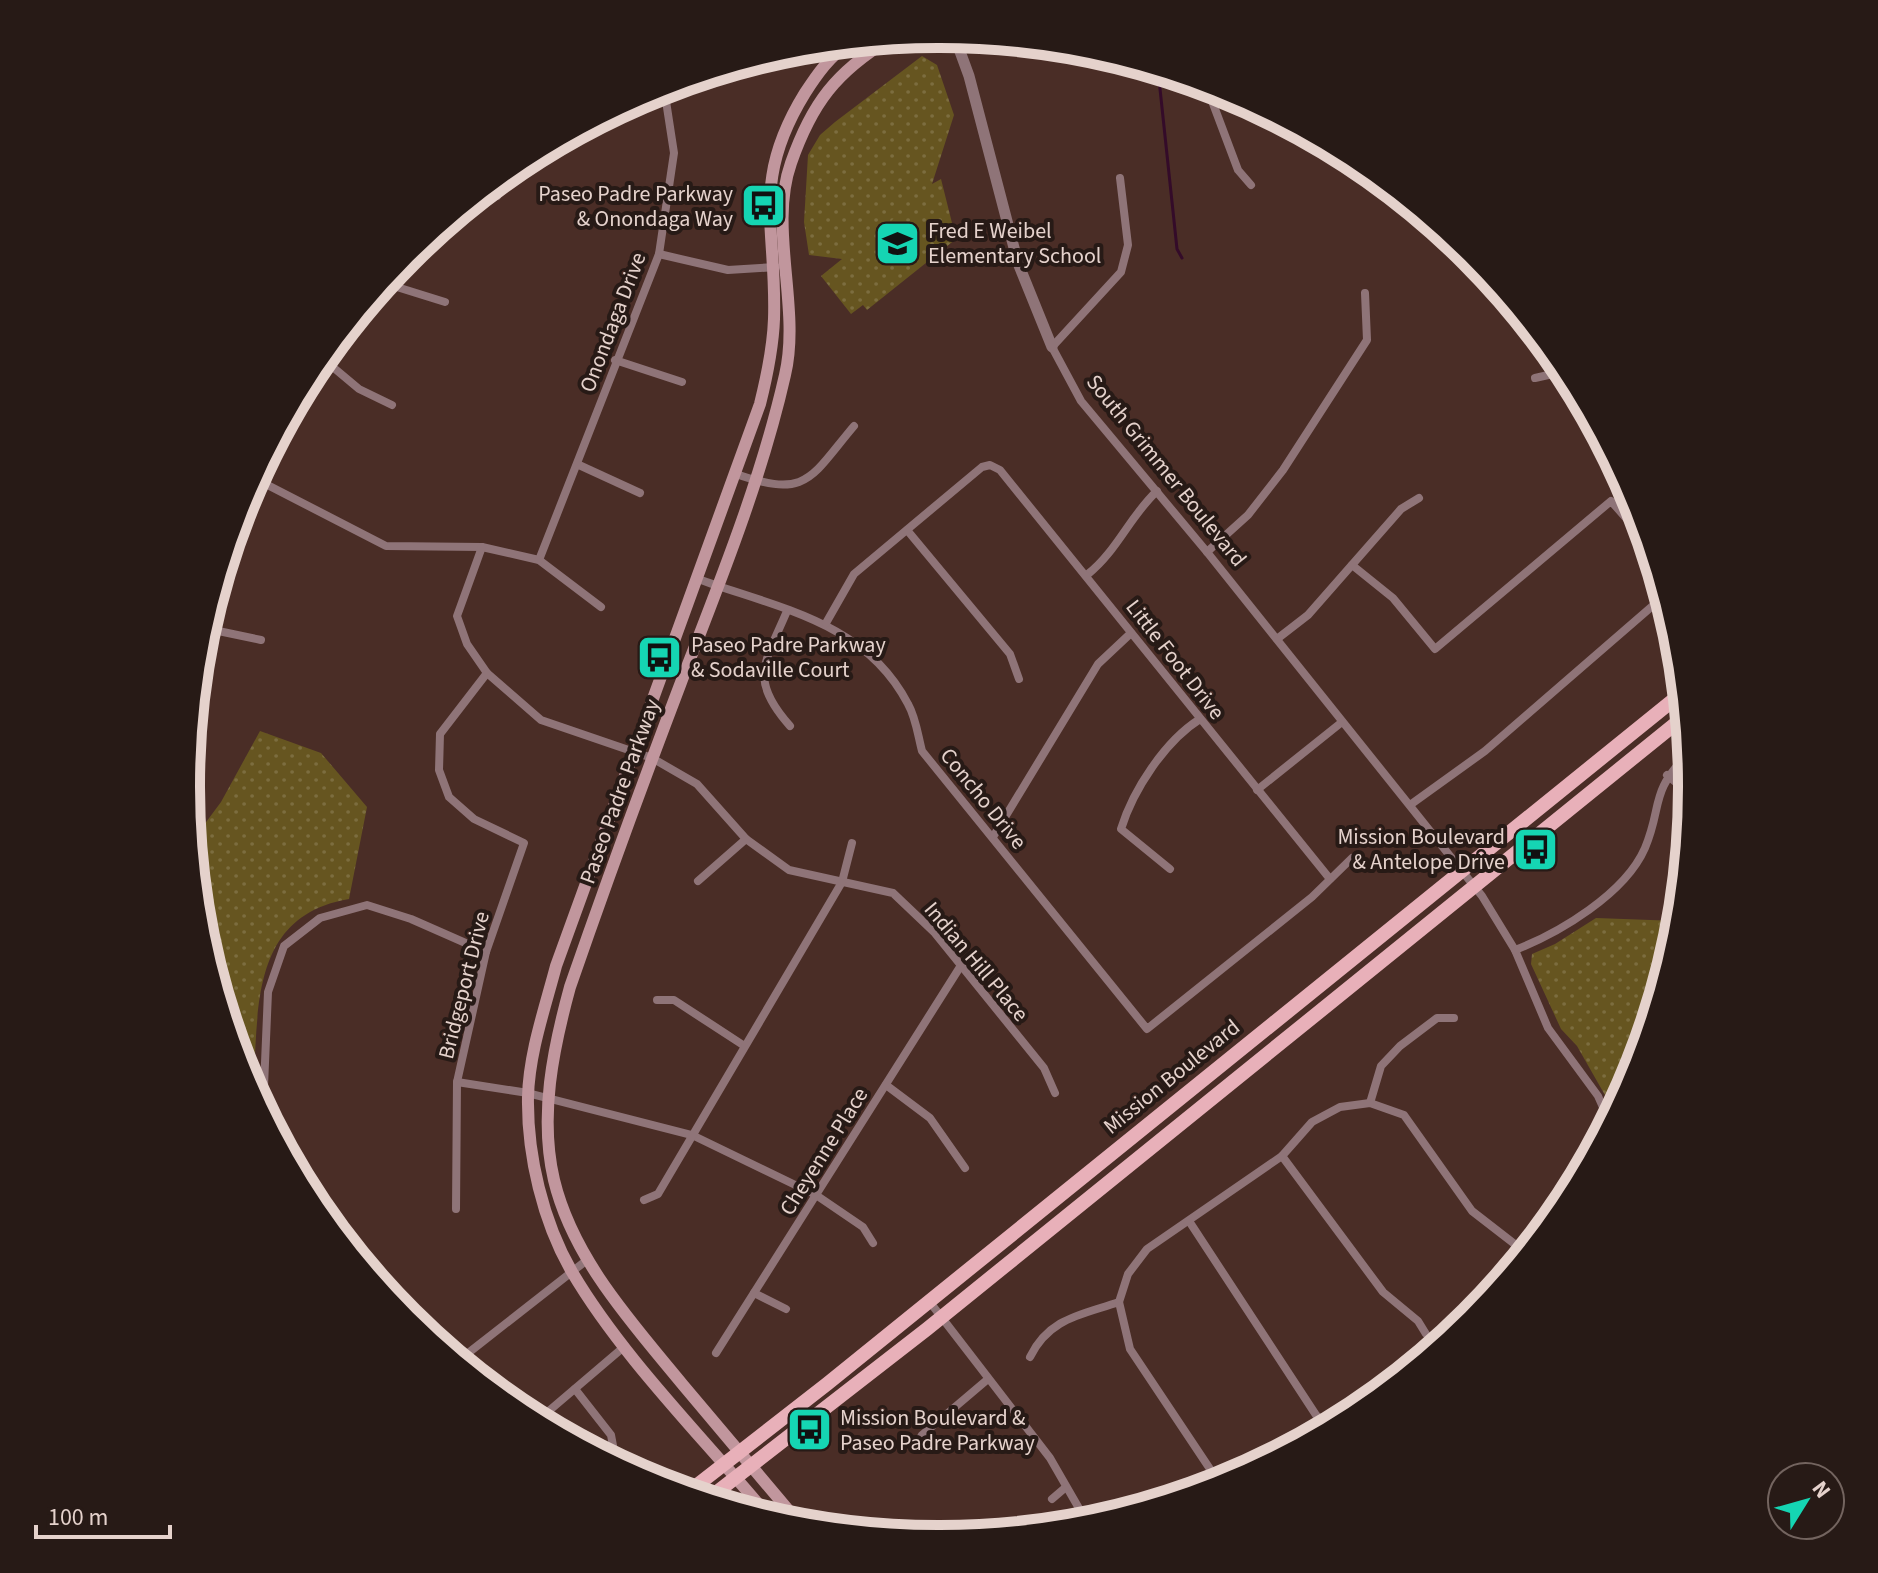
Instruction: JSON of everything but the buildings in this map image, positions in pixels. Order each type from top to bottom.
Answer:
[{"type":"main road","name":"Paseo Padre Parkway","points":[[788,1509],[640,1333],[587,1260],[555,1182],[549,1146],[548,1098],[559,1027],[570,987],[718,586],[786,371],[789,312],[785,205],[790,166],[809,121],[828,89],[852,62],[869,52]]},
{"type":"main road","name":"Paseo Padre Parkway","points":[[757,1502],[625,1346],[572,1271],[551,1224],[537,1177],[529,1129],[528,1093],[536,1043],[556,966],[736,474],[768,370],[774,316],[768,203],[776,155],[793,114],[816,76],[838,55]]},
{"type":"main road","name":"Mission Boulevard","points":[[698,1485],[1672,701]]},
{"type":"main road","name":"Mission Boulevard","points":[[719,1491],[941,1317],[1675,724]]},
{"type":"street","name":"South Grimmer Boulevard","points":[[959,49],[973,91],[1018,263],[1052,347],[1081,401],[1207,552],[1472,885],[1515,950],[1548,1028],[1598,1096],[1603,1108]]},
{"type":"street","name":"Onondaga Drive","points":[[539,560],[579,465],[615,360],[659,254],[674,153],[666,100]]},
{"type":"street","points":[[1212,100],[1238,170],[1251,185]]},
{"type":"street","points":[[1052,347],[1121,272],[1128,245],[1120,178]]},
{"type":"street","points":[[659,254],[728,270],[786,266]]},
{"type":"street","points":[[396,287],[445,302]]},
{"type":"street","points":[[1207,552],[1248,515],[1283,470],[1367,340],[1365,293]]},
{"type":"street","points":[[615,360],[682,382]]},
{"type":"street","points":[[332,366],[359,389],[392,405]]},
{"type":"street","points":[[1535,378],[1552,374]]},
{"type":"street","points":[[736,474],[788,487],[808,480],[854,426]]},
{"type":"street","points":[[579,465],[640,493]]},
{"type":"street","name":"Little Foot Drive","points":[[907,530],[982,467],[990,465],[1000,470],[1088,574],[1131,633],[1330,879]]},
{"type":"street","points":[[266,484],[365,538],[386,546],[482,547],[539,560],[601,607]]},
{"type":"street","points":[[1088,574],[1111,554],[1140,509],[1157,491]]},
{"type":"street","points":[[1277,639],[1308,615],[1401,509],[1419,498]]},
{"type":"street","points":[[1352,565],[1393,598],[1435,649],[1611,501],[1627,519]]},
{"type":"street","points":[[826,623],[854,574],[907,530],[1010,654],[1019,679]]},
{"type":"street","name":"Indian Hill Place","points":[[482,547],[457,616],[467,644],[487,673],[541,720],[652,758],[697,784],[746,839],[789,870],[893,893],[934,932],[1044,1068],[1055,1093]]},
{"type":"street","name":"Concho Drive","points":[[698,579],[826,623],[861,645],[887,671],[910,706],[922,751],[1147,1029],[1330,879]]},
{"type":"street","points":[[1410,805],[1485,751],[1654,604]]},
{"type":"street","points":[[787,611],[763,676],[764,691],[790,726]]},
{"type":"street","points":[[218,631],[261,640]]},
{"type":"street","points":[[993,837],[1098,664],[1131,633]]},
{"type":"street","name":"Bridgeport Drive","points":[[456,1209],[457,1082],[486,952],[524,843],[466,812],[449,797],[439,770],[440,734],[487,673]]},
{"type":"street","points":[[1170,869],[1121,829],[1126,813],[1171,742],[1200,719]]},
{"type":"street","points":[[1257,790],[1342,722]]},
{"type":"street","points":[[1515,950],[1549,937],[1623,882],[1645,848],[1667,775],[1677,765]]},
{"type":"street","points":[[1667,775],[1678,784]]},
{"type":"street","points":[[698,881],[746,839]]},
{"type":"street","points":[[644,1200],[658,1194],[743,1045],[842,882],[852,843]]},
{"type":"street","points":[[1330,879],[1352,858]]},
{"type":"street","points":[[264,1085],[268,992],[284,946],[320,918],[367,905],[411,919],[486,952]]},
{"type":"street","name":"Cheyenne Place","points":[[716,1353],[960,967]]},
{"type":"street","points":[[657,1000],[674,1000],[743,1045]]},
{"type":"street","points":[[1370,1103],[1381,1066],[1400,1046],[1437,1018],[1454,1018]]},
{"type":"street","points":[[457,1082],[528,1093],[692,1135],[816,1195],[863,1227],[873,1243]]},
{"type":"street","points":[[886,1085],[930,1118],[965,1168]]},
{"type":"street","points":[[1212,1473],[1130,1349],[1119,1302],[1128,1274],[1147,1249],[1282,1156],[1312,1122],[1340,1107],[1370,1103],[1404,1115],[1472,1211],[1517,1246]]},
{"type":"street","points":[[1282,1156],[1383,1292],[1418,1321],[1426,1334]]},
{"type":"street","points":[[1189,1221],[1320,1419]]},
{"type":"street","points":[[467,1354],[587,1260]]},
{"type":"street","points":[[754,1293],[786,1309]]},
{"type":"street","points":[[929,1301],[1050,1458],[1081,1511]]},
{"type":"street","points":[[1030,1357],[1037,1343],[1057,1323],[1119,1302]]},
{"type":"street","points":[[547,1412],[625,1346]]},
{"type":"street","points":[[915,1448],[922,1435],[988,1379]]},
{"type":"street","points":[[575,1389],[611,1435],[614,1450]]},
{"type":"street","points":[[1052,1499],[1066,1487]]},
{"type":"shaded area","points":[[922,56],[937,65],[954,115],[932,184],[941,179],[956,239],[867,310],[863,305],[851,314],[821,276],[842,259],[809,255],[804,222],[808,155],[820,135]]},
{"type":"shaded area","points":[[897,216],[919,242],[903,255],[881,229]]},
{"type":"shaded area","points":[[260,731],[321,753],[367,807],[349,899],[316,909],[292,925],[276,947],[265,972],[259,1001],[254,1062],[226,978],[207,883],[202,828],[221,802]]},
{"type":"shaded area","points":[[1596,918],[1665,921],[1638,1024],[1607,1099],[1577,1046],[1561,1029],[1531,964],[1532,954],[1555,944]]},
{"type":"waterway","points":[[1159,82],[1177,249],[1182,258]]},
{"type":"place","name":"Paseo Padre Parkway & Onondaga Way","points":[[764,206]]},
{"type":"place","name":"Fred E Weibel Elementary School","points":[[897,243]]},
{"type":"place","name":"Paseo Padre Parkway & Sodaville Court","points":[[660,657]]},
{"type":"place","name":"Mission Boulevard & Antelope Drive","points":[[1536,849]]},
{"type":"place","name":"Mission Boulevard & Paseo Padre Parkway","points":[[809,1430]]}]
